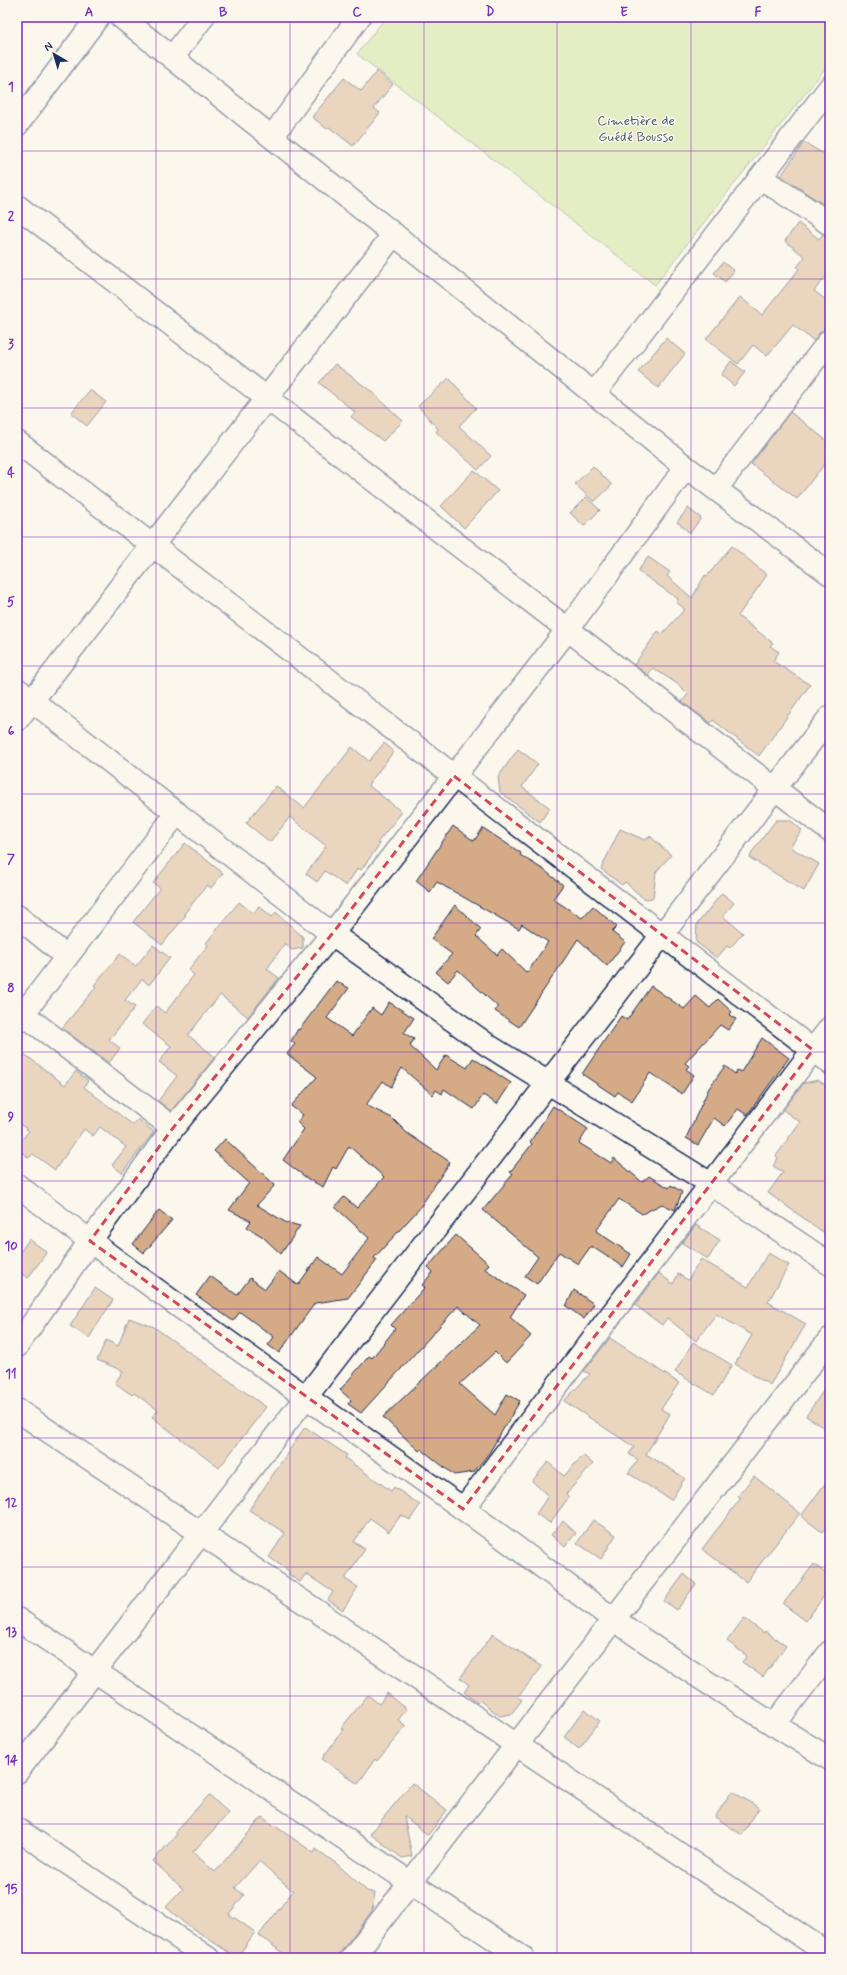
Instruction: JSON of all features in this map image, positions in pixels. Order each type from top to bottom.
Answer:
[{"type":"street","points":[[17,124],[98,17]]},
{"type":"street","points":[[121,17],[686,467],[830,574]]},
{"type":"street","points":[[172,58],[203,17]]},
{"type":"street","points":[[272,137],[359,17]]},
{"type":"street","points":[[594,394],[830,87]]},
{"type":"street","points":[[761,178],[830,224]]},
{"type":"street","points":[[17,206],[830,831]]},
{"type":"street","points":[[17,720],[25,695],[153,546],[394,234]]},
{"type":"street","points":[[716,489],[830,340]]},
{"type":"street","points":[[17,442],[830,1064]]},
{"type":"street","points":[[17,1346],[90,1241],[174,1128],[332,934],[568,629],[686,467]]},
{"type":"street","points":[[25,695],[332,934],[489,1046],[711,1184],[830,1264]]},
{"type":"street","points":[[17,1772],[830,717]]},
{"type":"street","points":[[174,1128],[20,1018],[177,813]]},
{"type":"street","points":[[17,916],[67,957]]},
{"type":"street","points":[[463,1509],[830,1028]]},
{"type":"street","points":[[17,1185],[90,1241],[305,1398],[463,1509],[614,1619],[774,1725],[830,1759]]},
{"type":"street","points":[[352,1958],[830,1339]]},
{"type":"street","points":[[17,1410],[830,1955]]},
{"type":"street","points":[[17,1619],[523,1958]]},
{"type":"street","points":[[774,1725],[830,1652]]},
{"type":"street","points":[[17,1829],[208,1958]]},
{"type":"highlighted area","points":[[454,776],[813,1050],[463,1509],[90,1241],[173,1128],[332,934]]},
{"type":"green space","name":"Cimetière de Guédé Bousso","points":[[386,17],[830,17],[830,62],[655,285],[357,54]]},
{"type":"building","points":[[377,71],[393,84],[374,108],[380,113],[353,146],[329,127],[327,129],[312,117],[344,78],[361,91]]},
{"type":"building","points":[[804,142],[830,158],[830,209],[781,176]]},
{"type":"building","points":[[798,223],[819,239],[823,234],[830,236],[830,271],[814,291],[830,303],[830,328],[820,332],[814,341],[793,325],[767,356],[753,345],[738,364],[706,339],[740,297],[762,315],[799,269],[797,267],[805,257],[785,241]]},
{"type":"building","points":[[723,262],[734,271],[725,282],[714,273]]},
{"type":"building","points":[[666,338],[685,354],[658,388],[638,372]]},
{"type":"building","points":[[731,361],[745,372],[734,386],[721,375]]},
{"type":"building","points":[[335,364],[371,391],[403,421],[383,441],[351,417],[355,412],[319,383]]},
{"type":"building","points":[[449,378],[476,408],[459,426],[491,456],[478,470],[436,432],[438,429],[418,406]]},
{"type":"building","points":[[90,390],[106,402],[87,426],[71,413]]},
{"type":"building","points":[[790,412],[830,443],[830,457],[797,499],[751,464]]},
{"type":"building","points":[[593,466],[612,485],[594,502],[575,484]]},
{"type":"building","points":[[474,470],[498,491],[464,528],[441,506]]},
{"type":"building","points":[[586,497],[600,510],[584,526],[570,513]]},
{"type":"building","points":[[688,508],[701,518],[690,533],[677,522]]},
{"type":"building","points":[[732,546],[767,575],[738,616],[773,643],[770,646],[779,652],[773,661],[810,685],[759,756],[713,720],[711,723],[682,702],[688,694],[679,685],[653,668],[648,675],[634,665],[658,631],[662,634],[685,609],[676,602],[678,599],[638,571],[648,557],[670,572],[667,576],[692,598],[705,575],[707,576]]},
{"type":"building","points":[[384,743],[394,751],[368,785],[402,812],[377,843],[380,844],[361,870],[358,868],[346,886],[325,871],[317,882],[306,874],[326,846],[290,817],[270,842],[246,823],[276,786],[304,808],[352,747],[369,761]]},
{"type":"building","points":[[518,749],[538,764],[522,787],[550,808],[540,822],[500,792],[498,777]]},
{"type":"building","points":[[776,820],[790,820],[802,830],[790,847],[819,864],[804,891],[750,858],[752,852]]},
{"type":"building","points":[[453,826],[474,841],[483,828],[521,853],[520,855],[544,870],[563,885],[553,899],[582,918],[593,906],[617,927],[612,932],[625,942],[607,966],[578,939],[519,1027],[495,1011],[498,1007],[458,970],[448,982],[436,972],[452,954],[431,939],[455,905],[481,929],[476,936],[497,955],[502,949],[527,973],[548,942],[522,924],[519,929],[437,882],[430,892],[416,881]]},
{"type":"building","points":[[620,829],[645,840],[650,836],[671,855],[656,872],[653,898],[644,899],[625,882],[622,885],[601,869]]},
{"type":"building","points":[[185,843],[223,873],[211,888],[207,885],[162,945],[133,922],[160,888],[153,883]]},
{"type":"building","points":[[722,893],[734,903],[723,916],[743,933],[730,948],[727,946],[717,958],[696,942],[697,924]]},
{"type":"building","points":[[239,902],[253,913],[259,906],[272,917],[276,912],[303,937],[303,948],[292,950],[285,943],[267,969],[279,978],[248,1017],[220,995],[188,1035],[215,1057],[171,1111],[158,1101],[177,1076],[159,1062],[171,1046],[142,1024],[156,1006],[165,1013],[194,975],[188,970],[208,945],[206,943]]},
{"type":"building","points":[[153,945],[170,958],[149,985],[142,979],[125,1000],[135,1007],[109,1040],[120,1048],[109,1063],[62,1028],[96,987],[94,985],[120,954],[136,966]]},
{"type":"building","points":[[336,981],[349,988],[327,1018],[352,1036],[372,1008],[381,1015],[389,1002],[414,1018],[404,1033],[414,1039],[410,1046],[436,1070],[446,1055],[467,1068],[473,1058],[511,1083],[497,1104],[483,1095],[474,1109],[444,1089],[442,1094],[436,1090],[433,1095],[402,1068],[391,1087],[383,1081],[366,1105],[392,1118],[407,1133],[450,1162],[419,1209],[374,1258],[377,1260],[348,1298],[315,1303],[279,1353],[268,1345],[274,1337],[240,1312],[233,1321],[196,1295],[210,1276],[237,1295],[250,1278],[265,1289],[279,1271],[298,1285],[318,1257],[342,1274],[369,1238],[335,1207],[344,1197],[357,1208],[384,1177],[349,1146],[336,1169],[333,1167],[323,1187],[308,1179],[283,1160],[304,1129],[297,1122],[303,1115],[291,1106],[317,1077],[287,1054],[295,1044],[291,1041],[298,1029],[299,1030]]},
{"type":"building","points":[[651,986],[684,1009],[696,996],[710,1008],[718,999],[732,1012],[729,1015],[736,1019],[728,1030],[720,1025],[685,1063],[689,1066],[686,1069],[694,1075],[682,1094],[650,1073],[632,1101],[618,1092],[615,1096],[582,1074],[621,1016],[627,1020]]},
{"type":"building","points":[[762,1038],[789,1058],[747,1115],[738,1109],[725,1126],[714,1118],[698,1145],[686,1138],[709,1088],[725,1066],[735,1074],[737,1070],[741,1072]]},
{"type":"building","points":[[23,1053],[65,1085],[76,1071],[88,1081],[84,1087],[133,1125],[138,1119],[154,1132],[122,1173],[112,1165],[126,1147],[100,1127],[93,1136],[84,1129],[55,1170],[33,1154],[29,1158],[17,1148],[17,1145],[29,1131],[17,1122],[17,1060]]},
{"type":"building","points":[[818,1080],[830,1088],[830,1237],[768,1193],[783,1172],[773,1166],[778,1158],[776,1156],[800,1122],[783,1110],[804,1083]]},
{"type":"building","points":[[553,1106],[588,1129],[579,1143],[611,1163],[614,1158],[642,1182],[649,1176],[669,1188],[671,1185],[682,1192],[675,1210],[662,1204],[642,1214],[619,1199],[596,1231],[631,1254],[623,1267],[591,1246],[578,1264],[559,1252],[537,1284],[525,1276],[538,1257],[483,1210],[513,1174],[510,1172],[532,1144],[530,1142]]},
{"type":"building","points":[[225,1139],[275,1185],[257,1205],[285,1222],[300,1226],[281,1254],[263,1237],[247,1227],[251,1221],[229,1210],[249,1183],[214,1151]]},
{"type":"building","points":[[159,1210],[172,1220],[144,1253],[133,1244]]},
{"type":"building","points":[[696,1225],[720,1240],[708,1259],[682,1243]]},
{"type":"building","points":[[456,1235],[489,1264],[485,1269],[524,1295],[510,1317],[531,1336],[506,1363],[495,1352],[460,1384],[495,1415],[507,1394],[520,1401],[489,1453],[474,1472],[454,1475],[421,1449],[419,1451],[383,1417],[480,1325],[458,1306],[361,1413],[348,1404],[351,1400],[340,1390],[369,1356],[372,1358],[395,1329],[391,1325],[425,1287],[422,1285],[433,1272],[428,1267]]},
{"type":"building","points":[[29,1239],[47,1252],[28,1278],[17,1271],[17,1257]]},
{"type":"building","points":[[768,1253],[789,1265],[768,1302],[806,1324],[770,1385],[735,1364],[752,1335],[716,1314],[696,1341],[667,1318],[662,1325],[635,1305],[659,1273],[673,1284],[678,1274],[688,1280],[701,1259],[748,1287]]},
{"type":"building","points":[[95,1288],[113,1300],[89,1338],[70,1326]]},
{"type":"building","points":[[574,1290],[594,1304],[584,1319],[566,1306]]},
{"type":"building","points":[[129,1318],[154,1327],[266,1407],[219,1468],[152,1417],[158,1410],[134,1393],[132,1395],[115,1383],[123,1371],[97,1360],[106,1340],[118,1346]]},
{"type":"building","points":[[610,1338],[679,1383],[661,1409],[670,1414],[646,1454],[685,1478],[671,1500],[628,1473],[638,1460],[629,1454],[634,1447],[564,1401],[590,1374],[584,1371]]},
{"type":"building","points":[[693,1342],[732,1365],[714,1395],[675,1372]]},
{"type":"building","points":[[830,1381],[830,1432],[806,1416]]},
{"type":"building","points":[[305,1427],[347,1455],[345,1458],[391,1491],[394,1487],[420,1505],[410,1520],[401,1515],[389,1532],[370,1518],[354,1542],[365,1549],[345,1579],[358,1587],[343,1610],[328,1600],[333,1592],[306,1574],[300,1582],[288,1574],[290,1572],[269,1557],[285,1533],[249,1510]]},
{"type":"building","points":[[583,1455],[593,1464],[566,1494],[569,1497],[550,1523],[536,1514],[548,1496],[532,1481],[548,1462],[564,1476]]},
{"type":"building","points":[[754,1476],[800,1513],[746,1582],[702,1549],[741,1498],[738,1496]]},
{"type":"building","points":[[830,1477],[830,1521],[822,1532],[801,1516]]},
{"type":"building","points":[[593,1520],[616,1535],[601,1559],[577,1543]]},
{"type":"building","points":[[563,1521],[576,1533],[565,1547],[551,1535]]},
{"type":"building","points":[[814,1564],[830,1577],[830,1588],[806,1621],[783,1604]]},
{"type":"building","points":[[684,1574],[696,1584],[677,1610],[664,1601]]},
{"type":"building","points":[[744,1618],[764,1633],[765,1631],[786,1646],[763,1677],[742,1662],[747,1656],[727,1641]]},
{"type":"building","points":[[493,1634],[542,1667],[518,1697],[522,1700],[511,1714],[500,1716],[479,1700],[477,1703],[464,1692],[469,1685],[460,1678]]},
{"type":"building","points":[[387,1693],[407,1709],[398,1720],[406,1726],[377,1761],[375,1759],[358,1784],[322,1759],[343,1729],[341,1728],[368,1695],[379,1704]]},
{"type":"building","points":[[585,1709],[600,1721],[579,1749],[564,1737]]},
{"type":"building","points":[[412,1783],[447,1810],[428,1835],[404,1816],[412,1856],[402,1858],[370,1834]]},
{"type":"building","points":[[732,1791],[759,1808],[742,1835],[715,1817]]},
{"type":"building","points":[[209,1795],[229,1813],[193,1852],[215,1872],[262,1817],[314,1853],[316,1849],[337,1864],[367,1891],[375,1893],[372,1911],[336,1958],[289,1958],[259,1935],[293,1891],[259,1861],[235,1888],[244,1895],[229,1914],[255,1932],[237,1958],[183,1922],[166,1907],[183,1889],[153,1861],[177,1834],[175,1832]]}]
